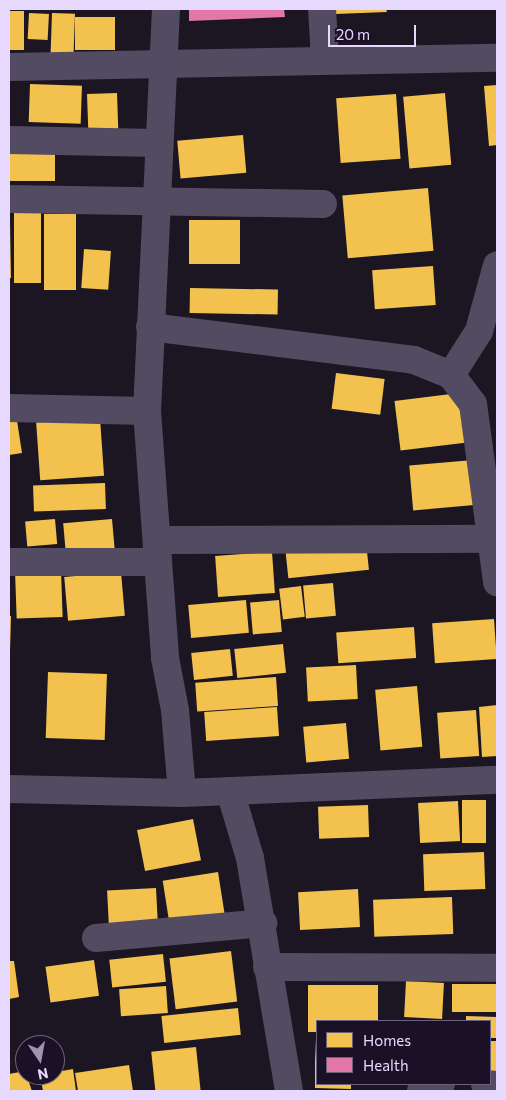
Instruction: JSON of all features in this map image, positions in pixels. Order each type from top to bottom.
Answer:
[{"type":"street","points":[[166,9],[166,67],[158,143],[147,411],[182,793]]},
{"type":"street","points":[[322,9],[325,58]]},
{"type":"street","points":[[9,67],[166,67],[325,58],[497,58]]},
{"type":"street","points":[[9,140],[158,143]]},
{"type":"street","points":[[9,199],[323,204]]},
{"type":"street","points":[[451,375],[479,331],[497,265]]},
{"type":"street","points":[[150,327],[414,360],[451,375],[473,404],[497,582]]},
{"type":"street","points":[[9,408],[147,411]]},
{"type":"street","points":[[9,562],[159,551],[490,539]]},
{"type":"street","points":[[9,789],[182,793],[497,780]]},
{"type":"street","points":[[230,791],[263,923],[267,967],[289,1091]]},
{"type":"street","points":[[96,938],[263,923]]},
{"type":"street","points":[[267,967],[497,968]]},
{"type":"street","points":[[421,1091],[439,1085]]},
{"type":"building: Homes","points":[[336,9],[386,9],[387,12],[336,14]]},
{"type":"building: Homes","points":[[9,11],[24,11],[24,50],[9,50]]},
{"type":"building: Homes","points":[[29,13],[49,14],[48,40],[28,39]]},
{"type":"building: Homes","points":[[52,13],[75,14],[74,56],[51,55]]},
{"type":"building: Homes","points":[[75,17],[115,17],[115,50],[75,50]]},
{"type":"building: Homes","points":[[30,84],[82,86],[81,124],[29,122]]},
{"type":"building: Homes","points":[[497,85],[497,145],[489,146],[484,86]]},
{"type":"building: Homes","points":[[117,93],[118,131],[88,132],[87,94]]},
{"type":"building: Homes","points":[[445,93],[451,165],[409,168],[403,97]]},
{"type":"building: Homes","points":[[396,94],[401,159],[341,163],[336,98]]},
{"type":"building: Homes","points":[[243,135],[246,173],[181,179],[177,141]]},
{"type":"building: Homes","points":[[9,150],[55,150],[55,181],[9,181]]},
{"type":"building: Homes","points":[[428,188],[433,251],[348,258],[342,195]]},
{"type":"building: Homes","points":[[14,207],[41,207],[41,283],[14,283]]},
{"type":"building: Homes","points":[[44,214],[76,214],[76,290],[44,290]]},
{"type":"building: Homes","points":[[189,220],[240,220],[240,264],[189,264]]},
{"type":"building: Homes","points":[[10,222],[11,278],[9,278]]},
{"type":"building: Homes","points":[[84,249],[111,251],[108,290],[81,288]]},
{"type":"building: Homes","points":[[433,266],[436,305],[375,309],[372,270]]},
{"type":"building: Homes","points":[[190,288],[278,290],[278,315],[190,313]]},
{"type":"building: Homes","points":[[336,373],[385,379],[380,415],[332,409]]},
{"type":"building: Homes","points":[[459,393],[465,443],[401,451],[394,401]]},
{"type":"building: Homes","points":[[16,414],[22,453],[9,455],[9,415]]},
{"type":"building: Homes","points":[[100,418],[104,476],[40,480],[36,422]]},
{"type":"building: Homes","points":[[473,460],[477,505],[413,510],[409,466]]},
{"type":"building: Homes","points":[[105,483],[106,509],[34,511],[33,486]]},
{"type":"building: Homes","points":[[55,519],[57,544],[27,547],[25,522]]},
{"type":"building: Homes","points":[[112,519],[115,554],[66,558],[63,523]]},
{"type":"building: Homes","points":[[366,542],[369,570],[288,578],[285,550]]},
{"type":"building: Homes","points":[[272,552],[275,593],[218,597],[215,556]]},
{"type":"building: Homes","points":[[61,570],[63,617],[17,619],[15,572]]},
{"type":"building: Homes","points":[[121,572],[125,616],[68,621],[64,577]]},
{"type":"building: Homes","points":[[333,583],[336,616],[306,618],[303,586]]},
{"type":"building: Homes","points":[[301,586],[305,617],[283,619],[279,589]]},
{"type":"building: Homes","points":[[246,600],[249,633],[191,638],[188,605]]},
{"type":"building: Homes","points":[[279,600],[282,632],[253,634],[250,603]]},
{"type":"building: Homes","points":[[9,616],[11,616],[10,651],[9,651]]},
{"type":"building: Homes","points":[[494,619],[497,659],[435,663],[432,623]]},
{"type":"building: Homes","points":[[414,627],[416,658],[338,663],[336,632]]},
{"type":"building: Homes","points":[[283,644],[286,673],[237,678],[234,649]]},
{"type":"building: Homes","points":[[230,649],[233,676],[194,680],[191,653]]},
{"type":"building: Homes","points":[[356,665],[358,699],[308,702],[306,668]]},
{"type":"building: Homes","points":[[48,672],[107,674],[105,740],[46,738]]},
{"type":"building: Homes","points":[[276,677],[278,706],[197,712],[195,683]]},
{"type":"building: Homes","points":[[417,686],[422,747],[380,750],[375,690]]},
{"type":"building: Homes","points":[[497,705],[497,756],[482,757],[479,707]]},
{"type":"building: Homes","points":[[277,707],[279,736],[206,741],[204,712]]},
{"type":"building: Homes","points":[[476,710],[479,756],[440,759],[437,713]]},
{"type":"building: Homes","points":[[346,723],[349,759],[306,763],[303,727]]},
{"type":"building: Homes","points":[[462,800],[486,800],[486,843],[462,843]]},
{"type":"building: Homes","points":[[458,801],[460,841],[420,843],[418,803]]},
{"type":"building: Homes","points":[[368,805],[369,837],[319,839],[318,807]]},
{"type":"building: Homes","points":[[193,819],[201,860],[145,871],[137,830]]},
{"type":"building: Homes","points":[[484,852],[485,889],[424,891],[423,854]]},
{"type":"building: Homes","points":[[218,872],[225,918],[170,927],[163,881]]},
{"type":"building: Homes","points":[[156,888],[158,921],[109,924],[107,891]]},
{"type":"building: Homes","points":[[358,889],[360,927],[300,930],[298,892]]},
{"type":"building: Homes","points":[[452,897],[453,934],[374,937],[373,900]]},
{"type":"building: Homes","points":[[231,951],[237,1002],[176,1009],[169,959]]},
{"type":"building: Homes","points":[[163,954],[166,982],[112,987],[109,960]]},
{"type":"building: Homes","points":[[94,960],[99,996],[50,1002],[45,967]]},
{"type":"building: Homes","points":[[9,961],[14,961],[19,997],[9,999]]},
{"type":"building: Homes","points":[[406,981],[444,983],[442,1019],[404,1017]]},
{"type":"building: Homes","points":[[452,984],[497,984],[497,1012],[452,1012]]},
{"type":"building: Homes","points":[[308,985],[378,985],[378,1020],[316,1020],[316,1032],[308,1032]]},
{"type":"building: Homes","points":[[166,986],[168,1013],[121,1016],[119,989]]},
{"type":"building: Homes","points":[[238,1008],[241,1035],[164,1043],[161,1016]]},
{"type":"building: Homes","points":[[466,1016],[497,1017],[497,1038],[491,1038],[491,1020],[466,1020]]},
{"type":"building: Homes","points":[[315,1039],[316,1085],[351,1085],[351,1089],[315,1088]]},
{"type":"building: Homes","points":[[491,1041],[497,1041],[497,1075],[491,1075]]},
{"type":"building: Homes","points":[[196,1047],[201,1091],[155,1091],[151,1052]]},
{"type":"building: Homes","points":[[129,1065],[133,1091],[78,1091],[75,1073]]},
{"type":"building: Homes","points":[[73,1069],[76,1091],[43,1091],[42,1085],[65,1085],[65,1070]]},
{"type":"building: Homes","points":[[15,1073],[15,1085],[30,1085],[32,1091],[9,1091],[9,1074]]},
{"type":"building: Health","points":[[189,9],[284,9],[285,17],[189,21]]}]
